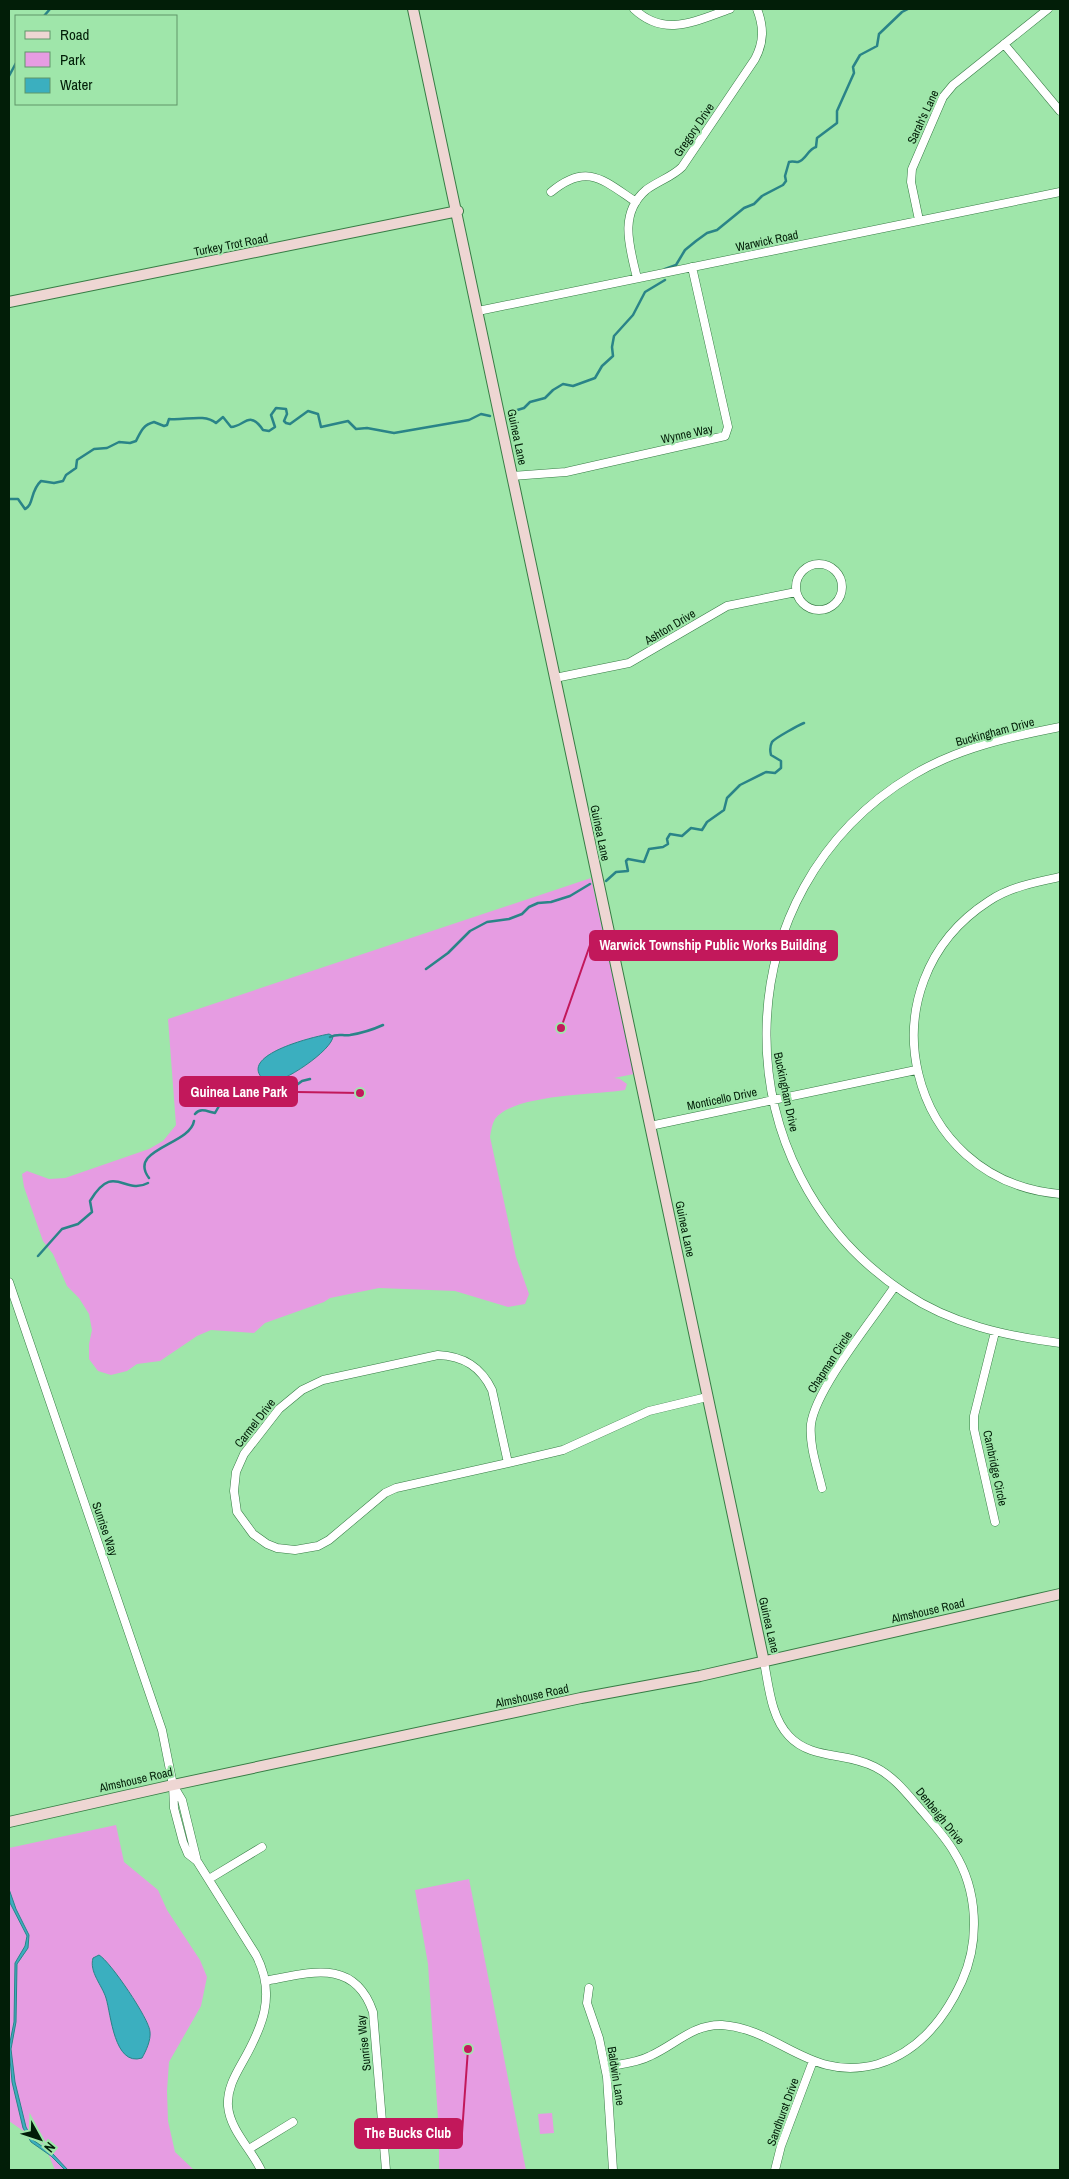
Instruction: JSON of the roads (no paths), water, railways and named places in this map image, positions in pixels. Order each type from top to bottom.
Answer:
[{"type":"street","name":"Guinea Lane","points":[[412,9],[458,211],[554,678],[764,1662]]},
{"type":"street","points":[[634,9],[649,20],[660,24],[676,26],[730,9]]},
{"type":"street","name":"Gregory Drive","points":[[637,278],[628,232],[628,222],[636,202],[646,190],[682,167],[755,59],[762,41],[758,9]]},
{"type":"street","name":"Sarah's Lane","points":[[919,220],[911,182],[912,169],[943,97],[953,85],[1048,9]]},
{"type":"street","points":[[1004,44],[1060,111]]},
{"type":"street","points":[[551,192],[566,180],[587,175],[606,182],[636,202]]},
{"type":"street","name":"Warwick Road","points":[[478,311],[1060,192]]},
{"type":"street","name":"Turkey Trot Road","points":[[9,302],[458,211]]},
{"type":"street","name":"Wynne Way","points":[[512,476],[566,472],[725,436],[728,427],[692,267]]},
{"type":"street","points":[[816,563],[824,563],[836,570],[842,583],[839,599],[831,607],[824,610],[813,610],[805,606],[796,592],[797,578],[801,572],[807,566],[816,563]]},
{"type":"street","name":"Ashton Drive","points":[[554,678],[629,663],[727,606],[796,592]]},
{"type":"street","name":"Buckingham Drive","points":[[1060,726],[988,742],[930,766],[888,792],[853,824],[832,846],[805,884],[797,901],[774,964],[768,992],[765,1023],[767,1066],[785,1142],[808,1190],[834,1228],[850,1246],[895,1286],[934,1310],[968,1324],[995,1332],[1060,1343]]},
{"type":"street","points":[[1060,877],[1018,887],[990,900],[966,919],[943,943],[925,976],[916,1006],[913,1042],[916,1070],[922,1090],[944,1132],[966,1156],[989,1172],[1010,1182],[1031,1189],[1060,1194]]},
{"type":"street","name":"Monticello Drive","points":[[650,1126],[916,1070]]},
{"type":"street","name":"Sunrise Way","points":[[9,1282],[162,1730],[173,1785],[182,1800],[197,1861],[256,1956],[264,1981],[266,1996],[262,2023],[234,2077],[228,2098],[233,2125],[261,2170]]},
{"type":"street","name":"Chapman Circle","points":[[822,1488],[811,1434],[817,1404],[850,1351],[895,1286]]},
{"type":"street","name":"Cambridge Circle","points":[[995,1332],[974,1416],[974,1429],[995,1522]]},
{"type":"street","name":"Carmel Drive","points":[[508,1463],[489,1383],[479,1370],[470,1363],[456,1357],[438,1355],[323,1380],[302,1390],[279,1409],[244,1454],[234,1481],[234,1501],[240,1518],[259,1539],[277,1548],[306,1549],[330,1540],[385,1494],[396,1488],[508,1463],[563,1450],[649,1411],[707,1397]]},
{"type":"street","name":"Almshouse Road","points":[[9,1822],[581,1698],[700,1676],[1060,1594]]},
{"type":"street","name":"Denbeigh Drive","points":[[605,2066],[648,2058],[693,2031],[707,2026],[719,2025],[748,2031],[813,2061],[840,2068],[874,2065],[902,2054],[924,2038],[952,2000],[964,1975],[973,1943],[972,1903],[964,1872],[954,1851],[900,1786],[882,1771],[870,1764],[846,1756],[813,1752],[798,1744],[789,1736],[780,1724],[774,1708],[764,1662]]},
{"type":"street","points":[[209,1879],[262,1847]]},
{"type":"street","name":"Sunrise Way","points":[[264,1981],[327,1971],[344,1976],[364,1992],[373,2012],[386,2170]]},
{"type":"street","name":"Baldwin Lane","points":[[589,1988],[587,2003],[605,2066],[610,2105],[613,2170]]},
{"type":"street","name":"Sandhurst Drive","points":[[775,2170],[813,2061]]},
{"type":"street","points":[[249,2149],[293,2122]]},
{"type":"water","points":[[329,1034],[333,1036],[325,1049],[295,1072],[275,1082],[268,1083],[259,1074],[259,1065],[266,1057],[278,1050],[307,1039]]},
{"type":"water","points":[[9,1889],[16,1909],[29,1935],[28,1948],[17,1964],[16,2022],[11,2049],[15,2082],[26,2127],[33,2140],[53,2154],[68,2170],[65,2170],[51,2156],[31,2142],[23,2128],[12,2082],[9,2047],[14,2022],[15,1963],[25,1946],[27,1936],[10,1903]]},
{"type":"water","points":[[99,1955],[120,1979],[137,2004],[148,2025],[150,2038],[142,2058],[133,2059],[125,2055],[115,2037],[106,1998],[96,1978],[92,1963],[93,1958]]},
{"type":"waterway","points":[[45,15],[50,9]]},
{"type":"waterway","points":[[665,269],[676,265],[685,250],[707,233],[717,230],[744,208],[754,204],[762,196],[783,185],[786,181],[785,176],[789,162],[801,161],[816,147],[817,138],[837,123],[837,111],[854,73],[853,67],[860,55],[877,46],[879,34],[902,12],[908,9]]},
{"type":"waterway","points":[[9,76],[15,65]]},
{"type":"waterway","points":[[514,411],[524,408],[530,402],[545,398],[563,384],[573,386],[595,378],[602,366],[613,356],[614,336],[633,315],[645,292],[665,280]]},
{"type":"waterway","points":[[9,499],[18,499],[25,509],[30,504],[35,489],[41,481],[54,483],[63,481],[66,475],[76,468],[77,460],[94,449],[107,448],[119,442],[130,443],[136,441],[141,431],[147,425],[154,422],[164,426],[167,425],[169,419],[206,418],[216,423],[223,417],[231,427],[250,420],[258,424],[263,430],[269,431],[275,427],[271,415],[276,408],[286,409],[287,414],[284,421],[290,424],[308,411],[318,414],[321,427],[348,421],[356,429],[367,428],[394,433],[469,420],[481,414],[490,416]]},
{"type":"waterway","points":[[606,881],[616,872],[628,871],[626,861],[628,859],[644,862],[649,849],[663,847],[668,844],[667,839],[670,834],[682,836],[691,828],[702,830],[707,822],[724,810],[727,798],[740,785],[766,772],[775,773],[781,768],[781,761],[771,755],[770,748],[772,742],[804,723]]},
{"type":"waterway","points":[[426,969],[448,953],[470,931],[487,922],[509,919],[522,914],[529,907],[538,903],[551,902],[570,896],[590,884]]},
{"type":"waterway","points":[[330,1037],[359,1033],[383,1025]]},
{"type":"waterway","points":[[195,1114],[202,1110],[215,1113],[223,1099],[238,1093],[270,1096],[310,1079]]},
{"type":"waterway","points":[[270,1096],[273,1080]]},
{"type":"waterway","points":[[149,1178],[144,1168],[146,1160],[182,1136],[190,1129],[194,1121]]},
{"type":"waterway","points":[[38,1256],[62,1229],[78,1224],[92,1212],[90,1201],[98,1189],[106,1183],[113,1181],[132,1186],[148,1183]]},
{"type":"place","name":"Warwick Township Public Works Building","points":[[561,1028]]},
{"type":"place","name":"Guinea Lane Park","points":[[360,1093]]},
{"type":"place","name":"The Bucks Club","points":[[468,2049]]}]
